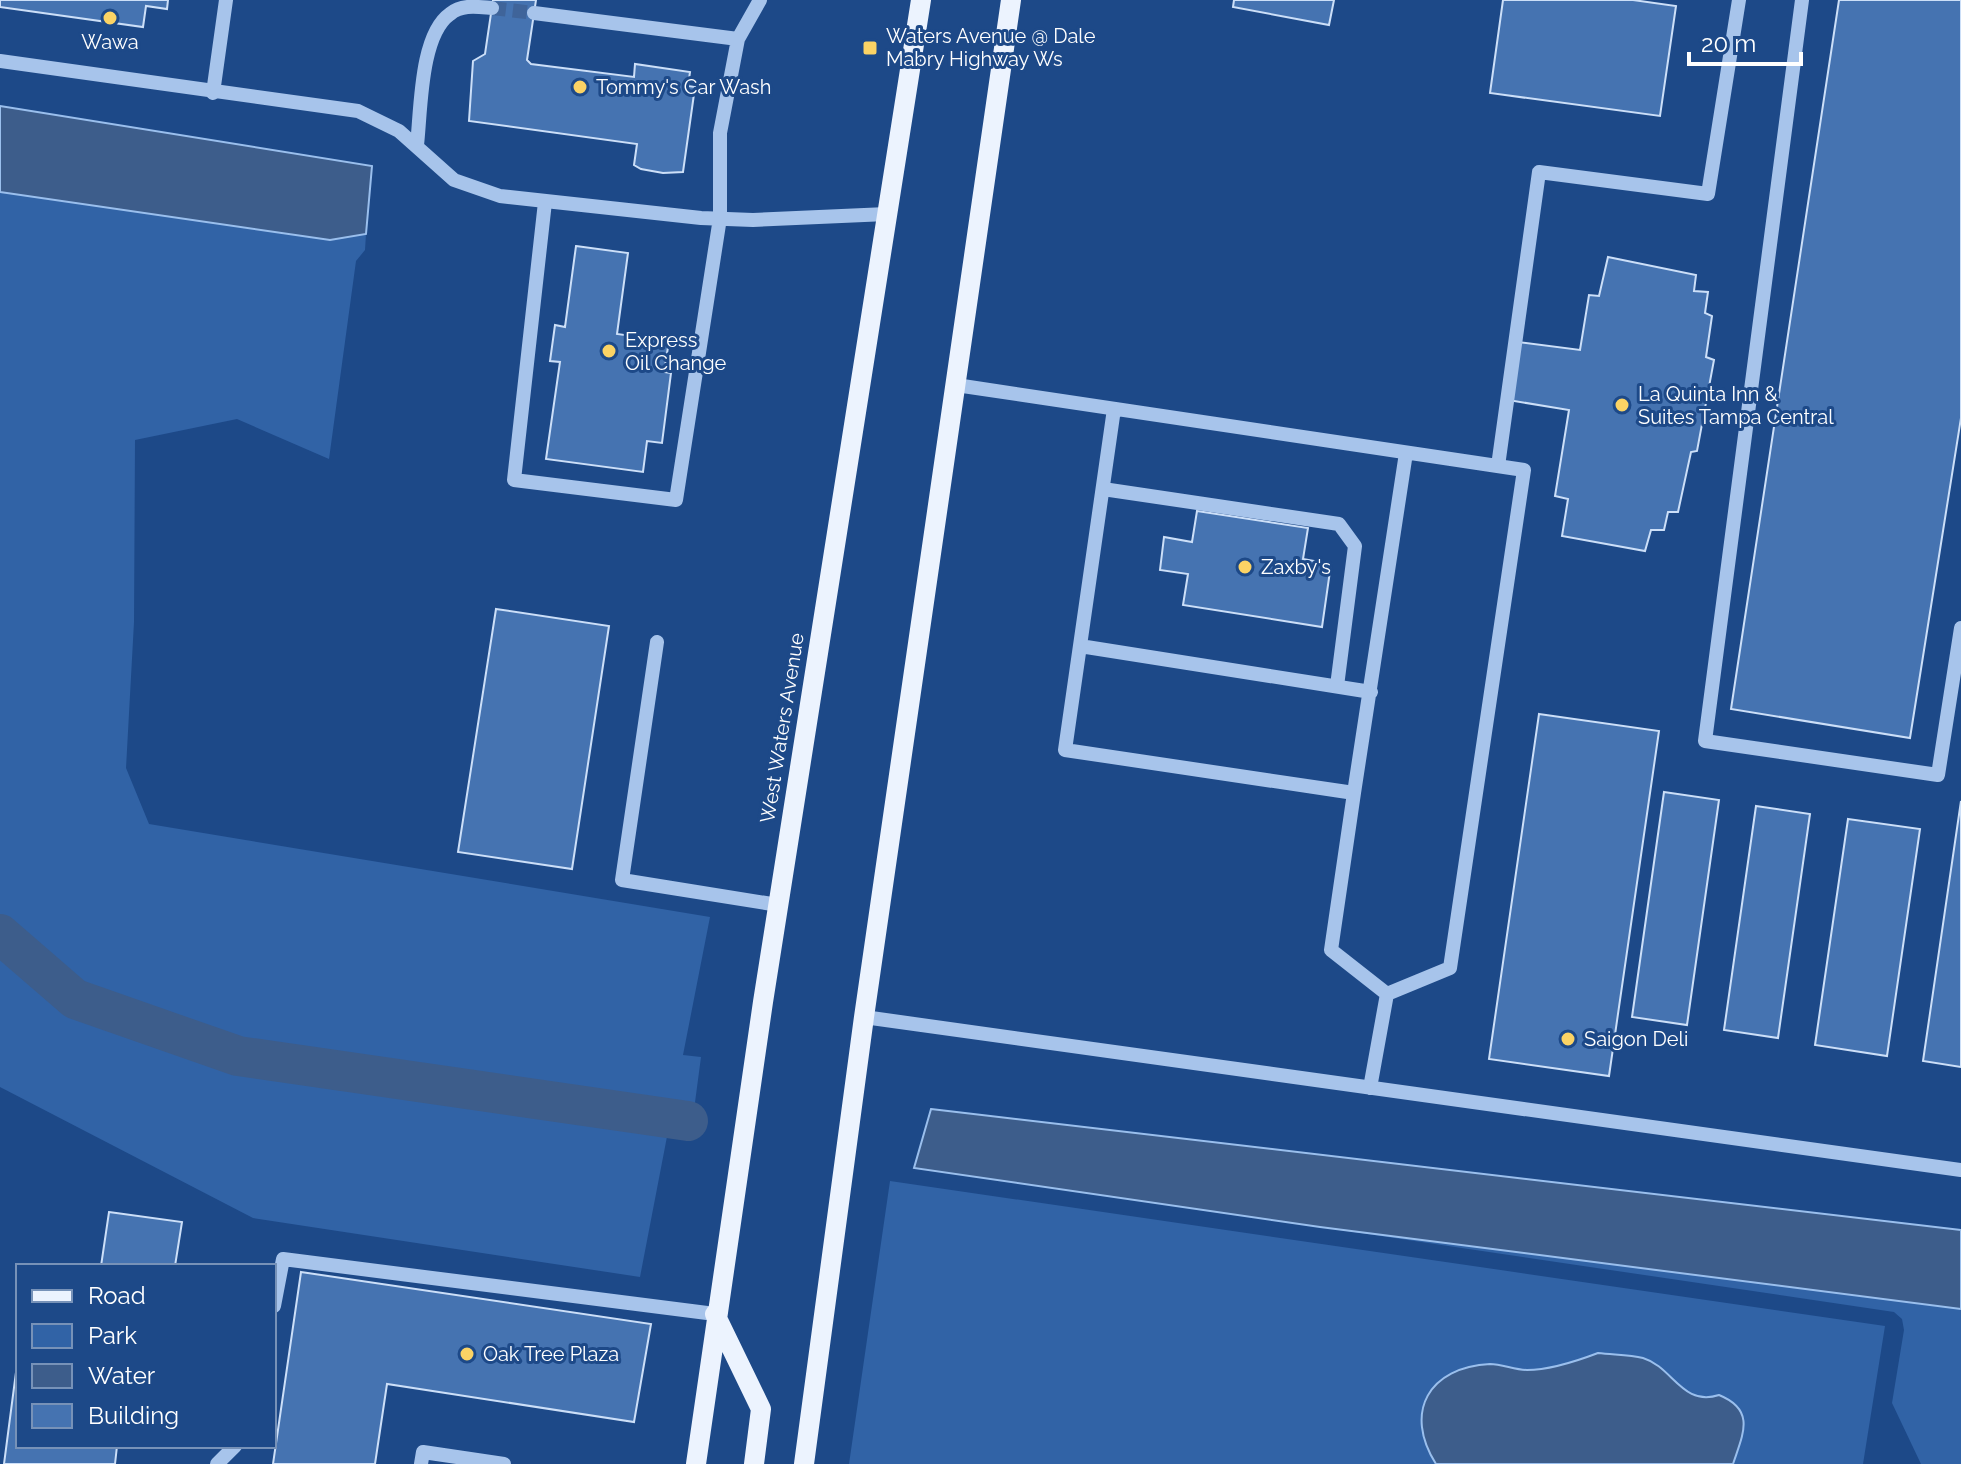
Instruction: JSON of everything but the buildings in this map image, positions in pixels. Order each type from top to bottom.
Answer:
[{"type":"main road","name":"West Waters Avenue","points":[[696,1464],[715,1314],[921,0]]},
{"type":"main road","points":[[804,1464],[864,1017],[1011,0]]},
{"type":"main road","points":[[715,1314],[761,1409],[754,1464]]},
{"type":"lane","points":[[213,93],[226,0]]},
{"type":"lane","points":[[545,202],[514,480],[676,500],[720,218],[720,133],[738,39],[760,0]]},
{"type":"lane","points":[[1498,466],[1539,172],[1708,194],[1739,0]]},
{"type":"lane","points":[[1802,0],[1705,741],[1938,775],[1961,628]]},
{"type":"lane","points":[[417,145],[434,33],[450,14],[469,6],[492,8]]},
{"type":"lane","points":[[534,13],[738,39]]},
{"type":"lane","points":[[0,61],[358,111],[399,131],[454,180],[500,196],[720,218],[887,214]]},
{"type":"lane","points":[[956,385],[1524,470],[1450,968],[1387,994]]},
{"type":"lane","points":[[1114,409],[1065,750],[1354,793]]},
{"type":"lane","points":[[1387,994],[1331,950],[1406,453]]},
{"type":"lane","points":[[1103,489],[1339,524],[1355,546],[1337,686]]},
{"type":"lane","points":[[657,642],[622,880],[778,905]]},
{"type":"lane","points":[[1080,646],[1371,692]]},
{"type":"lane","points":[[1370,1088],[1387,994]]},
{"type":"lane","points":[[864,1017],[1961,1170]]},
{"type":"lane","points":[[276,1296],[283,1259],[715,1314]]},
{"type":"lane","points":[[217,1464],[233,1448]]},
{"type":"lane","points":[[421,1464],[423,1452],[504,1464]]},
{"type":"green space","points":[[0,192],[330,240],[366,234],[365,250],[356,261],[329,459],[237,419],[135,440],[134,622],[126,768],[149,824],[710,917],[683,1055],[701,1057],[692,1125],[670,1121],[640,1277],[253,1218],[0,1087]]},
{"type":"green space","points":[[890,1181],[1885,1326],[1863,1464],[849,1464]]},
{"type":"green space","points":[[1320,1227],[1961,1309],[1961,1464],[1921,1464],[1892,1403],[1904,1330],[1902,1319],[1894,1312]]},
{"type":"water","points":[[0,106],[372,166],[366,234],[330,240],[0,192]]},
{"type":"water","points":[[931,1109],[1961,1230],[1961,1309],[1320,1227],[914,1168]]},
{"type":"water","points":[[1598,1353],[1643,1358],[1696,1396],[1719,1395],[1731,1401],[1738,1408],[1744,1424],[1733,1464],[1436,1464],[1426,1445],[1422,1410],[1437,1383],[1469,1367],[1490,1364],[1536,1370]]},
{"type":"waterway","points":[[0,934],[75,999],[238,1056],[688,1121]]},
{"type":"tunnel","points":[[492,8],[534,13]]},
{"type":"place","name":"Wawa","points":[[110,18]]},
{"type":"place","name":"Waters Avenue @ Dale Mabry Highway Ws","points":[[870,48]]},
{"type":"place","name":"Tommy's Car Wash","points":[[580,87]]},
{"type":"place","name":"Express Oil Change","points":[[609,351]]},
{"type":"place","name":"La Quinta Inn & Suites Tampa Central","points":[[1622,405]]},
{"type":"place","name":"Zaxby's","points":[[1245,567]]},
{"type":"place","name":"Saigon Deli","points":[[1568,1039]]},
{"type":"place","name":"Oak Tree Plaza","points":[[467,1354]]}]
